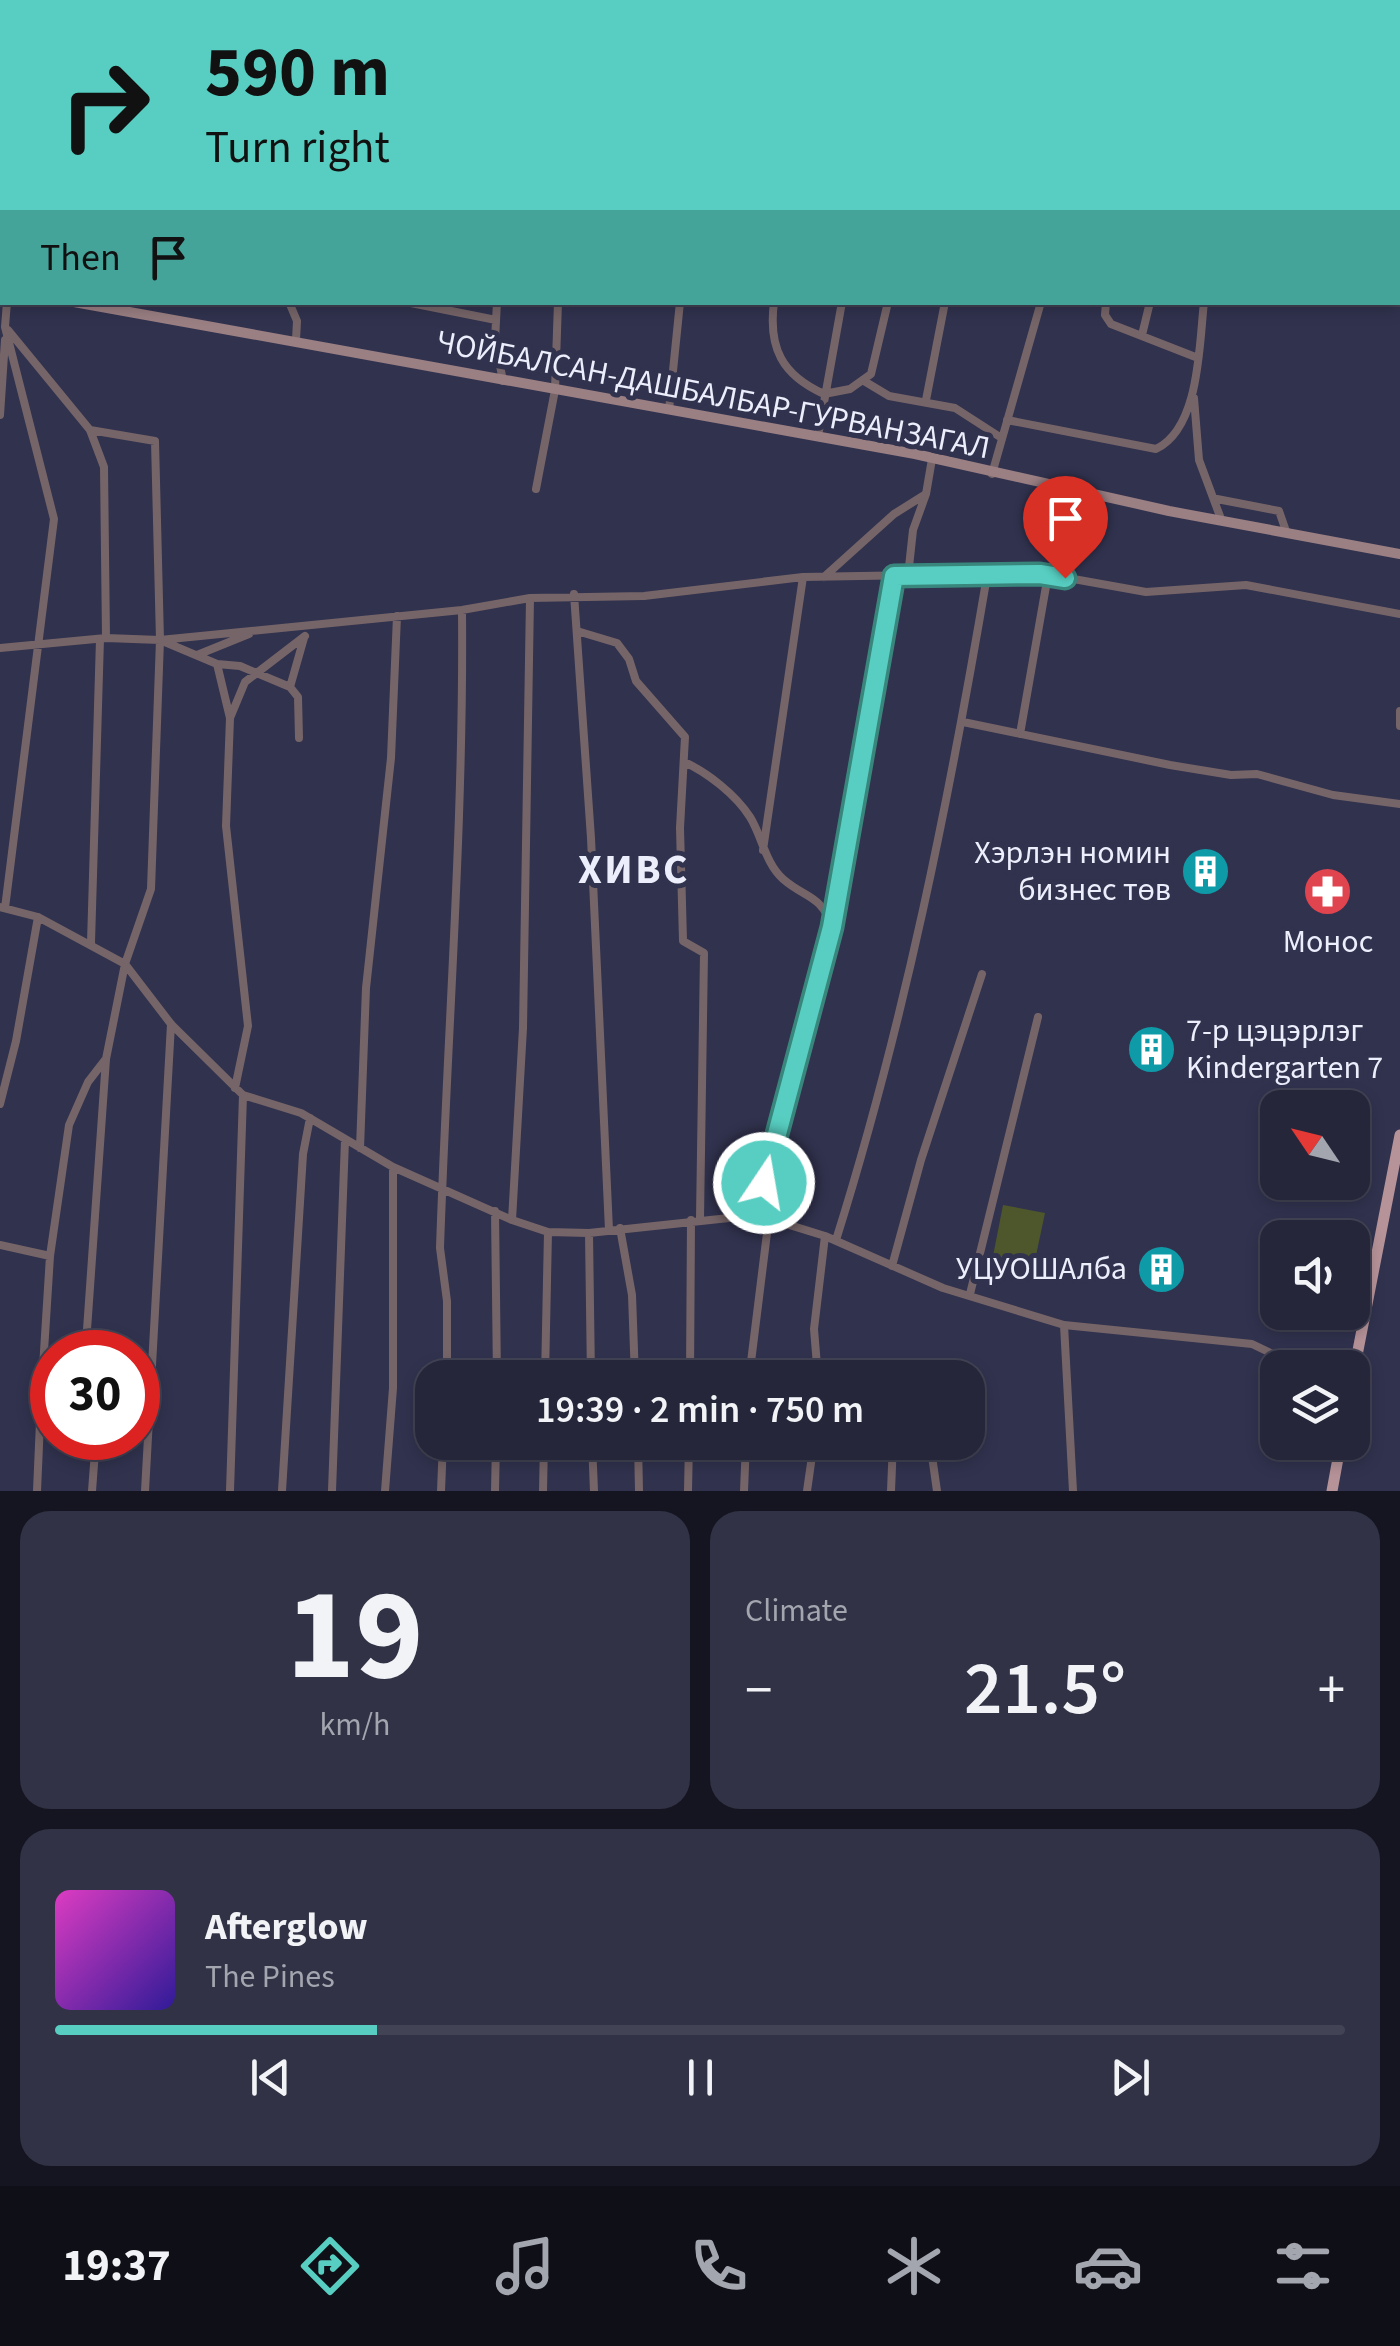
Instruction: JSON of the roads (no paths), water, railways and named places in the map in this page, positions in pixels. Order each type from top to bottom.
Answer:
[{"type":"main road","points":[[1358,1350],[1400,1135]]},
{"type":"main road","points":[[1332,1491],[1338,1460]]},
{"type":"street","points":[[0,415],[3,305]]},
{"type":"street","name":"ЧОЙБАЛСАН-ДАШБАЛБАР-ГУРВАНЗАГАЛ","points":[[92,305],[818,436],[1400,554]]},
{"type":"street","points":[[290,305],[297,320],[296,340]]},
{"type":"street","points":[[421,305],[496,320]]},
{"type":"street","points":[[497,305],[503,381]]},
{"type":"street","points":[[536,489],[555,390],[558,305]]},
{"type":"street","points":[[669,410],[680,305]]},
{"type":"street","points":[[774,305],[772,346],[780,362],[824,394]]},
{"type":"street","points":[[818,436],[841,305]]},
{"type":"street","points":[[824,394],[864,382],[876,360],[887,305]]},
{"type":"street","points":[[926,400],[945,305]]},
{"type":"street","points":[[992,474],[1040,305]]},
{"type":"street","points":[[1106,305],[1105,314],[1111,324],[1198,358]]},
{"type":"street","points":[[1142,334],[1149,305]]},
{"type":"street","points":[[1204,305],[1194,398],[1199,460],[1221,518]]},
{"type":"street","points":[[5,327],[90,430],[104,467],[103,638],[92,943]]},
{"type":"street","points":[[5,327],[54,519],[3,908],[38,917],[125,964],[171,1024],[243,1095],[310,1118],[394,1167],[512,1220],[548,1232],[589,1233],[695,1219],[769,1217],[836,1240],[892,1266],[1064,1325],[1252,1344],[1264,1350]]},
{"type":"street","points":[[864,382],[889,396],[954,408],[1000,438]]},
{"type":"street","points":[[1007,420],[1156,449],[1165,444],[1194,398]]},
{"type":"street","points":[[88,1330],[106,1059],[125,964],[152,889],[160,640],[155,441],[90,430]]},
{"type":"street","points":[[908,576],[913,530],[926,494],[932,459]]},
{"type":"street","points":[[824,577],[894,514],[926,494]]},
{"type":"street","points":[[1217,499],[1279,512],[1286,531]]},
{"type":"street","points":[[0,648],[103,638],[160,640],[462,610],[530,598],[574,594],[644,596],[824,577],[1048,575],[1134,592],[1246,585],[1400,614]]},
{"type":"street","points":[[1020,734],[1048,575]]},
{"type":"street","points":[[757,1215],[778,1120],[832,927],[894,576]]},
{"type":"street","points":[[836,1240],[882,1095],[963,722],[988,576]]},
{"type":"street","points":[[764,850],[803,578]]},
{"type":"street","points":[[574,594],[591,838],[609,1230]]},
{"type":"street","points":[[512,1220],[523,1028],[530,598]]},
{"type":"street","points":[[447,1360],[442,1190],[463,746],[462,610]]},
{"type":"street","points":[[360,1148],[366,988],[391,758],[396,616]]},
{"type":"street","points":[[290,686],[309,625]]},
{"type":"street","points":[[196,655],[258,630]]},
{"type":"street","points":[[576,631],[617,643],[630,660],[636,681],[685,737],[680,828],[683,941],[704,952],[691,1360]]},
{"type":"street","points":[[230,718],[240,690],[255,672],[305,636]]},
{"type":"street","points":[[160,640],[217,664],[255,672],[290,686],[298,697],[299,738]]},
{"type":"street","points":[[217,664],[230,718],[226,826],[248,1026],[235,1088]]},
{"type":"street","points":[[1400,711],[1400,726]]},
{"type":"street","points":[[963,722],[1213,773],[1256,774],[1333,795],[1400,804]]},
{"type":"street","points":[[684,762],[716,782],[749,815],[764,850],[783,879],[811,894],[825,908],[832,927]]},
{"type":"street","points":[[0,1104],[16,1041],[38,917]]},
{"type":"street","points":[[892,1266],[920,1160],[982,974]]},
{"type":"street","points":[[970,1294],[1038,1017]]},
{"type":"street","points":[[145,1491],[171,1024]]},
{"type":"street","points":[[45,1330],[50,1256],[70,1125],[88,1082],[106,1059]]},
{"type":"street","points":[[230,1491],[243,1095]]},
{"type":"street","points":[[282,1491],[303,1154],[310,1118]]},
{"type":"street","points":[[332,1491],[345,1140]]},
{"type":"street","points":[[385,1491],[393,1388],[394,1167]]},
{"type":"street","points":[[495,1212],[497,1360]]},
{"type":"street","points":[[751,1360],[769,1217]]},
{"type":"street","points":[[620,1228],[632,1295],[634,1360]]},
{"type":"street","points":[[546,1360],[548,1232]]},
{"type":"street","points":[[589,1233],[591,1360]]},
{"type":"street","points":[[816,1360],[814,1330],[825,1236]]},
{"type":"street","points":[[0,1245],[50,1256]]},
{"type":"street","points":[[1064,1325],[1072,1491]]},
{"type":"street","points":[[36,1491],[38,1460]]},
{"type":"street","points":[[92,1491],[94,1460]]},
{"type":"street","points":[[441,1491],[442,1460]]},
{"type":"street","points":[[496,1460],[496,1491]]},
{"type":"street","points":[[543,1491],[544,1460]]},
{"type":"street","points":[[593,1460],[594,1491]]},
{"type":"street","points":[[638,1460],[639,1491]]},
{"type":"street","points":[[688,1491],[689,1460]]},
{"type":"street","points":[[744,1491],[745,1460]]},
{"type":"street","points":[[807,1491],[811,1460]]},
{"type":"street","points":[[890,1491],[892,1460]]},
{"type":"street","points":[[933,1460],[937,1491]]},
{"type":"place","name":"Хэрлэн номин бизнес төв","points":[[1206,871]]},
{"type":"place","name":"Монос","points":[[1328,892]]},
{"type":"place","name":"7-р цэцэрлэг Kindergarten 7","points":[[1151,1049]]},
{"type":"place","name":"УЦУОШАлба","points":[[1162,1269]]},
{"type":"district","name":"ХИВС","points":[[634,870]]}]
